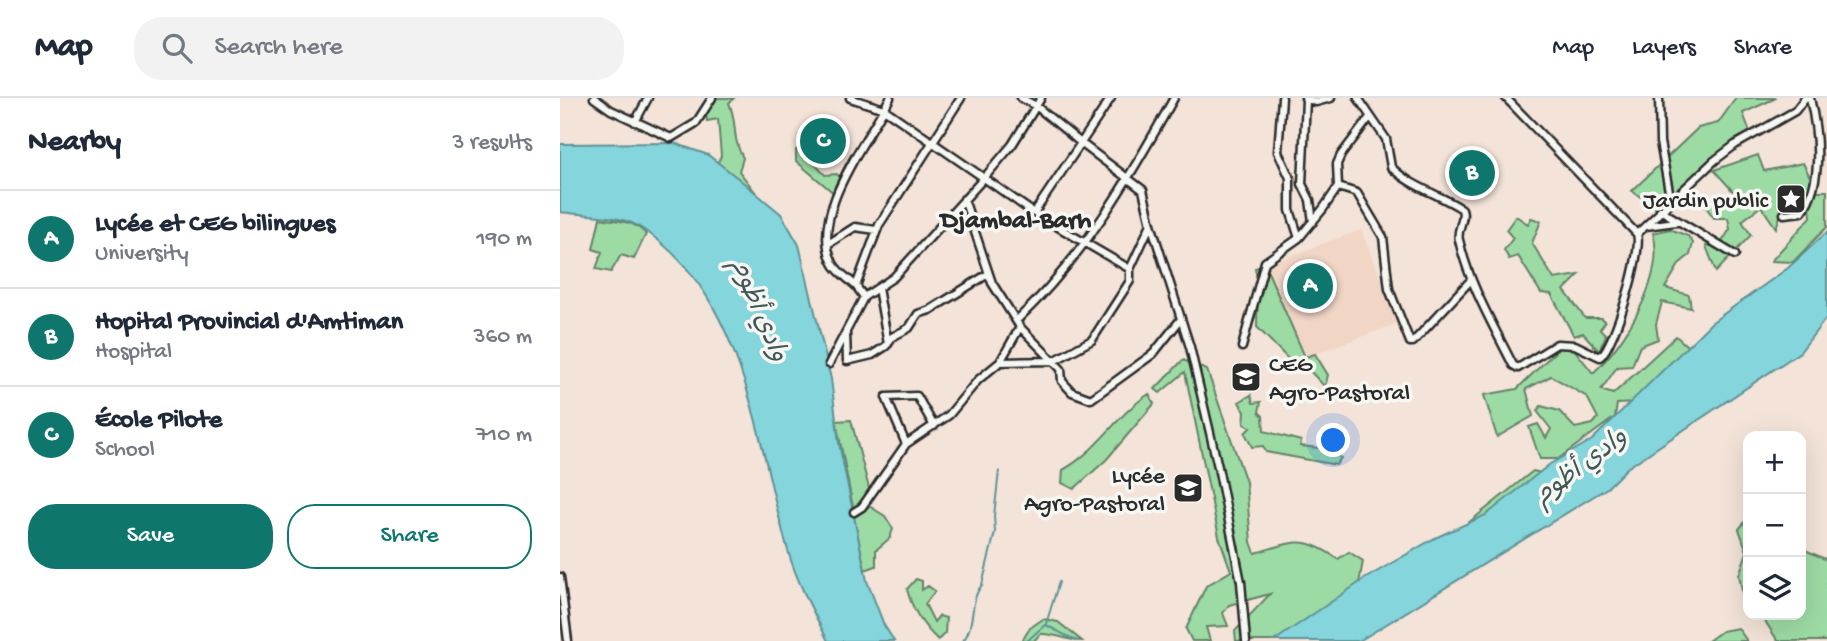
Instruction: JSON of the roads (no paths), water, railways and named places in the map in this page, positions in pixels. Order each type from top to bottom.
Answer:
[{"type":"street","points":[[635,122],[649,98]]},
{"type":"street","points":[[597,99],[635,122],[674,138],[696,124],[712,98]]},
{"type":"street","points":[[850,98],[884,109],[1034,213],[1130,269]]},
{"type":"street","points":[[864,297],[833,263],[828,244],[829,217],[837,193],[890,98]]},
{"type":"street","points":[[856,286],[876,230],[961,98]]},
{"type":"street","points":[[1021,98],[1036,106],[1143,190],[1181,319],[1218,467],[1241,582],[1246,641]]},
{"type":"street","points":[[829,364],[856,307],[864,297],[894,278],[984,178],[1012,145],[1041,98]]},
{"type":"street","points":[[1034,213],[1111,98]]},
{"type":"street","points":[[854,512],[862,507],[906,444],[949,415],[978,380],[1000,362],[1018,323],[1052,286],[1128,180],[1174,98]]},
{"type":"street","points":[[1282,98],[1278,152],[1290,178],[1290,210],[1299,238]]},
{"type":"street","points":[[1314,222],[1310,200],[1302,184],[1306,99],[1316,102],[1331,98]]},
{"type":"street","points":[[1358,98],[1386,139],[1389,163],[1398,174],[1462,209],[1464,217],[1458,237],[1471,280],[1515,368],[1557,344],[1575,345],[1600,357],[1617,331],[1639,250],[1637,234],[1506,98]]},
{"type":"street","points":[[1659,98],[1660,142],[1671,202]]},
{"type":"street","points":[[1637,234],[1660,210],[1735,145],[1795,111],[1808,98]]},
{"type":"street","points":[[1784,214],[1802,212],[1813,188],[1816,132],[1808,98]]},
{"type":"street","points":[[1242,347],[1265,262],[1299,238],[1314,222],[1338,187],[1337,164],[1341,155],[1370,117]]},
{"type":"street","points":[[1338,187],[1356,193],[1383,237],[1390,289],[1410,342],[1413,342],[1471,280]]},
{"type":"street","points":[[964,199],[988,274],[1018,323],[1061,369],[1062,381],[1075,395],[1096,398],[1153,354],[1181,319]]},
{"type":"street","points":[[1660,210],[1735,255]]},
{"type":"street","points":[[1646,226],[1676,222]]},
{"type":"street","points":[[1000,362],[1054,361],[1091,340],[1130,281],[1130,269],[1151,224]]},
{"type":"street","points":[[828,244],[855,227],[876,230]]},
{"type":"street","points":[[846,333],[847,361],[872,355],[888,344],[892,337],[909,327],[918,313],[930,310],[988,274]]},
{"type":"street","points":[[878,288],[888,344]]},
{"type":"street","points":[[906,444],[886,397],[915,396],[934,426]]},
{"type":"street","points":[[560,577],[568,641]]},
{"type":"water","name":"وادي أظوم","points":[[674,143],[708,155],[739,179],[781,214],[799,245],[831,379],[839,443],[867,581],[884,625],[894,641],[828,641],[789,554],[742,373],[725,330],[703,289],[674,254],[638,226],[611,218],[560,212],[560,144]]},
{"type":"water","name":"وادي أظوم","points":[[1827,232],[1827,317],[1800,352],[1627,468],[1607,488],[1359,641],[1274,641],[1366,578],[1435,538],[1486,515],[1550,464],[1592,440],[1711,323],[1788,268]]},
{"type":"waterway","points":[[963,641],[970,628],[975,598],[982,585],[995,532],[999,471]]},
{"type":"waterway","points":[[1027,641],[1046,624],[1059,582]]},
{"type":"waterway","points":[[1046,625],[1076,641]]},
{"type":"place","name":"École Pilote","points":[[823,141]]},
{"type":"place","name":"Hopital Provincial d'Amtiman","points":[[1472,173]]},
{"type":"place","name":"Jardin public","points":[[1791,199]]},
{"type":"place","name":"Lycée et CEG bilingues","points":[[1310,286]]},
{"type":"place","name":"CEG Agro-Pastoral","points":[[1246,377]]},
{"type":"place","name":"Lycée Agro-Pastoral","points":[[1188,488]]},
{"type":"district","name":"Djambal-Barh","points":[[1016,218]]}]
